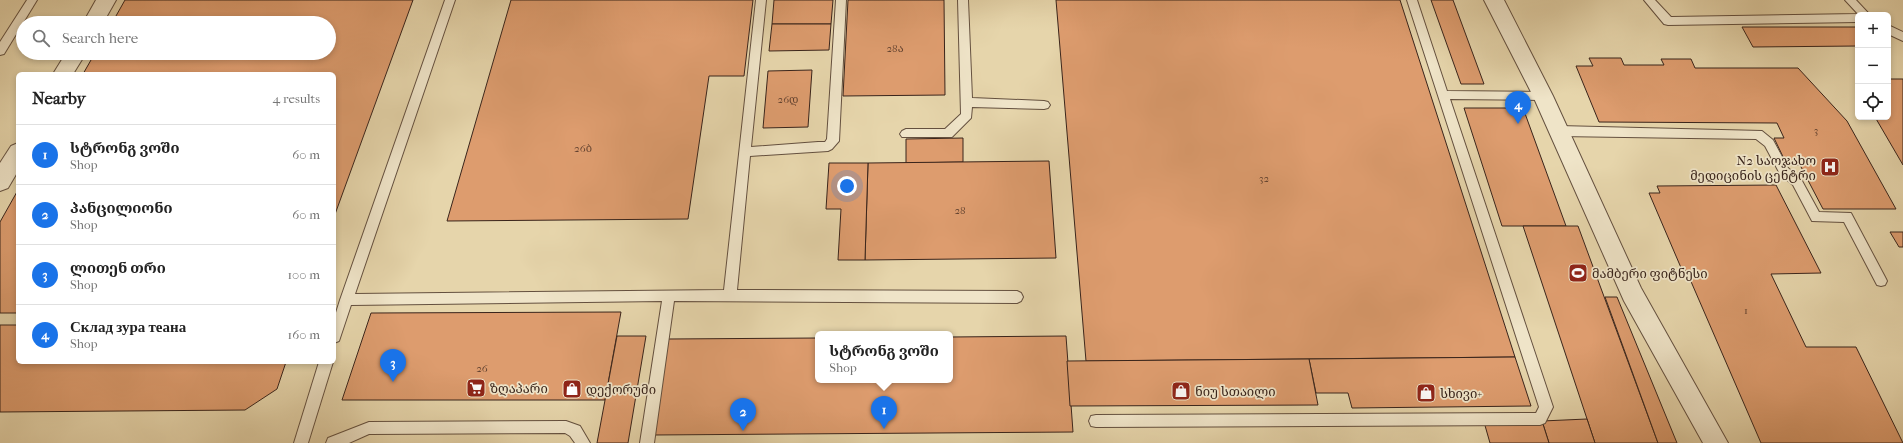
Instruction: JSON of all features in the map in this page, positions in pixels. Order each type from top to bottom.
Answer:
[{"type":"street","points":[[97,16],[106,0]]},
{"type":"street","points":[[1494,0],[1543,96],[1632,294],[1716,443]]},
{"type":"street","points":[[64,72],[72,60]]},
{"type":"street","points":[[0,182],[16,155]]},
{"type":"lane","points":[[22,16],[32,0]]},
{"type":"lane","points":[[336,331],[450,0]]},
{"type":"lane","points":[[730,296],[761,0]]},
{"type":"lane","points":[[744,152],[828,146],[834,141],[841,0]]},
{"type":"lane","points":[[906,134],[948,134],[967,115],[963,0]]},
{"type":"lane","points":[[1096,421],[1540,419],[1546,407],[1412,0]]},
{"type":"lane","points":[[1649,0],[1668,21],[1855,18]]},
{"type":"lane","points":[[1850,0],[1862,12]]},
{"type":"lane","points":[[0,51],[16,26]]},
{"type":"lane","points":[[1891,31],[1903,38]]},
{"type":"lane","points":[[1444,95],[1543,96]]},
{"type":"lane","points":[[966,102],[1044,105]]},
{"type":"lane","points":[[1559,131],[1758,134],[1769,143],[1784,171],[1797,182],[1816,218],[1847,218],[1881,281]]},
{"type":"lane","points":[[346,300],[668,295],[1017,297]]},
{"type":"lane","points":[[647,443],[668,295]]},
{"type":"lane","points":[[301,443],[325,364]]},
{"type":"lane","points":[[333,443],[369,428],[566,427],[575,431],[583,443]]},
{"type":"building","points":[[125,0],[413,0],[336,212],[336,72],[84,72],[91,60],[336,60],[336,16],[116,16]]},
{"type":"building","points":[[511,0],[753,0],[744,76],[709,76],[688,219],[447,221]]},
{"type":"building","points":[[774,0],[833,0],[831,24],[772,24]]},
{"type":"building","points":[[848,0],[944,0],[945,95],[843,96]]},
{"type":"building","points":[[1056,0],[1400,0],[1515,357],[1086,361]]},
{"type":"building","points":[[1431,0],[1453,0],[1484,84],[1461,84]]},
{"type":"building","points":[[772,24],[831,24],[829,50],[769,51]]},
{"type":"building","points":[[1742,27],[1855,27],[1855,46],[1753,47]]},
{"type":"building","points":[[1589,58],[1621,58],[1624,65],[1664,65],[1661,59],[1691,59],[1695,68],[1798,68],[1847,121],[1896,209],[1823,209],[1800,165],[1787,165],[1774,138],[1784,138],[1777,123],[1599,122],[1576,66],[1593,66]]},
{"type":"building","points":[[812,70],[808,127],[763,128],[768,71]]},
{"type":"building","points":[[1891,79],[1903,79],[1903,165],[1877,120],[1891,120]]},
{"type":"building","points":[[1464,108],[1523,108],[1566,226],[1502,226]]},
{"type":"building","points":[[963,138],[963,162],[906,163],[906,139]]},
{"type":"building","points":[[1049,161],[1056,258],[865,260],[868,163]]},
{"type":"building","points":[[829,163],[868,163],[865,260],[838,260],[841,209],[826,209]]},
{"type":"building","points":[[1776,185],[1821,273],[1771,274],[1806,347],[1856,347],[1903,443],[1761,443],[1686,270],[1682,270],[1649,193],[1660,193],[1657,186]]},
{"type":"building","points":[[16,194],[16,313],[0,313],[0,222]]},
{"type":"building","points":[[1523,226],[1578,226],[1658,443],[1595,443]]},
{"type":"building","points":[[1890,232],[1903,232],[1903,247],[1899,247]]},
{"type":"building","points":[[1605,297],[1617,297],[1677,443],[1658,443]]},
{"type":"building","points":[[621,312],[605,400],[342,400],[371,313]]},
{"type":"building","points":[[0,325],[16,325],[16,364],[285,364],[277,389],[245,410],[0,412]]},
{"type":"building","points":[[617,336],[646,336],[628,443],[597,443]]},
{"type":"building","points":[[1066,336],[1073,432],[653,435],[668,339],[815,338],[815,383],[953,383],[953,337]]},
{"type":"building","points":[[1515,357],[1531,406],[1352,408],[1348,393],[1316,393],[1309,359]]},
{"type":"building","points":[[1309,359],[1318,405],[1070,406],[1067,361]]},
{"type":"building","points":[[1587,419],[1595,443],[1549,443],[1542,421]]},
{"type":"building","points":[[1542,421],[1549,443],[1490,443],[1484,422]]},
{"type":"place","name":"Склад зура теана","points":[[1518,124]]},
{"type":"place","name":"N2 საოჯახო მედიცინის ცენტრი","points":[[1830,167]]},
{"type":"place","name":"მამბერი ფიტნესი","points":[[1578,273]]},
{"type":"place","name":"ლითენ თრი","points":[[393,382]]},
{"type":"place","name":"ზღაპარი","points":[[476,388]]},
{"type":"place","name":"დექორუმი","points":[[572,389]]},
{"type":"place","name":"ნიუ სთაილი","points":[[1181,391]]},
{"type":"place","name":"სხივი+","points":[[1426,393]]},
{"type":"place","name":"სტრონგ ვოში","points":[[884,429]]},
{"type":"place","name":"პანცილიონი","points":[[743,431]]}]
